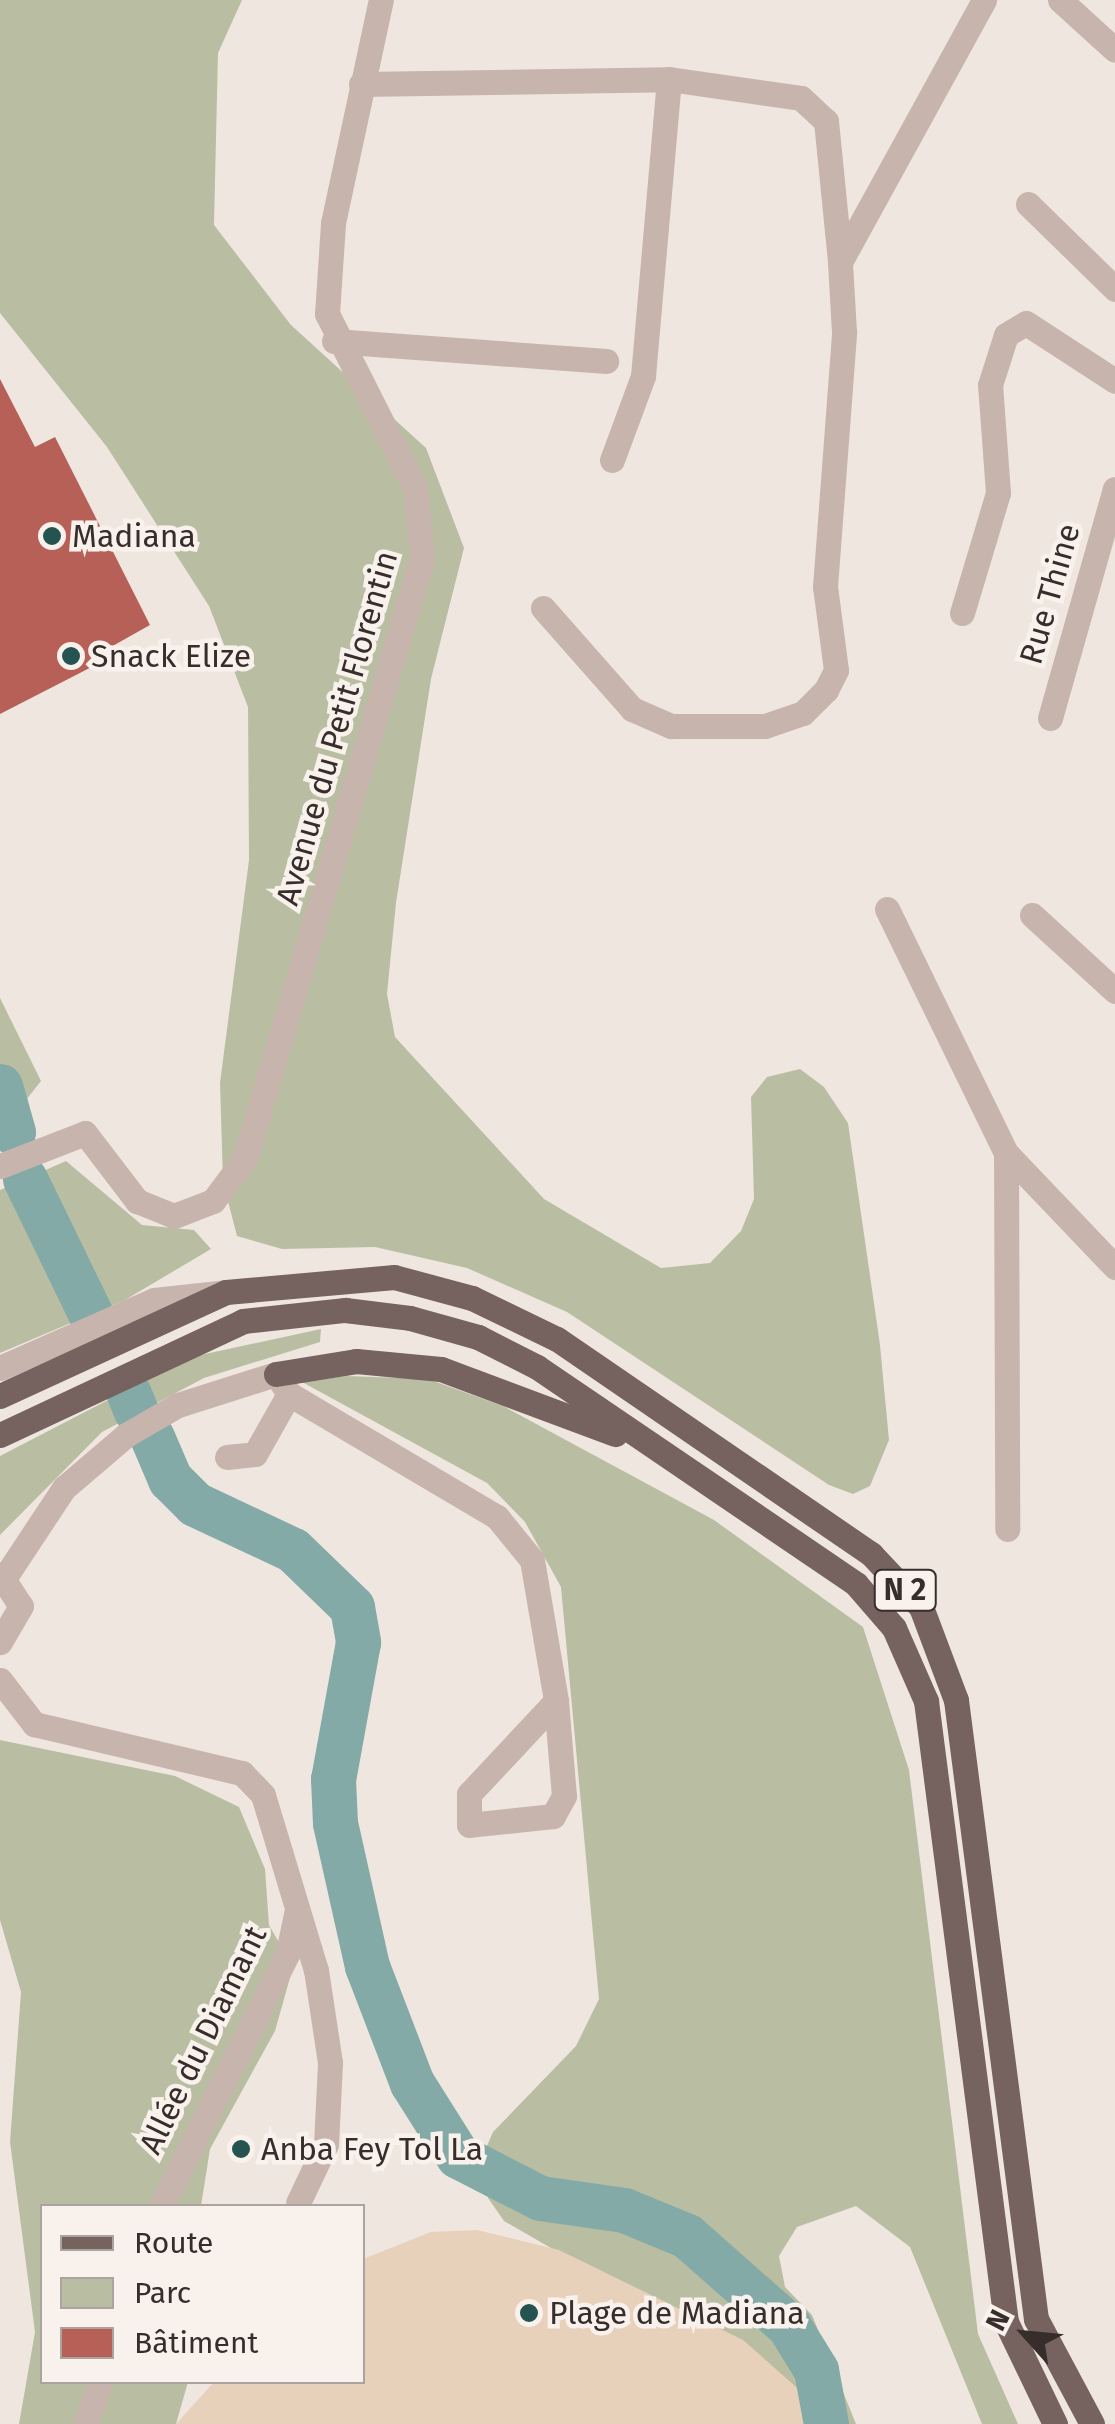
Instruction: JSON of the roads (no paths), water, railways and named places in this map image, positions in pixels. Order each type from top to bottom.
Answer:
[{"type":"main road","name":"N 2","points":[[0,1396],[71,1349],[135,1318],[226,1292],[394,1277],[516,1317],[634,1384],[850,1536],[921,1607],[956,1700],[1036,2319],[1092,2424]]},
{"type":"main road","name":"N 2","points":[[0,1435],[156,1356],[278,1314],[410,1318],[478,1336],[537,1367],[856,1584],[914,1662],[1006,2322],[1054,2424]]},
{"type":"main road","points":[[282,1384],[356,1361],[441,1369],[670,1458]]},
{"type":"street","name":"Avenue du Petit Florentin","points":[[1,1166],[85,1133],[138,1201],[174,1216],[213,1200],[234,1179],[418,579],[424,536],[415,488],[334,341],[333,223],[381,0]]},
{"type":"street","points":[[840,262],[984,0]]},
{"type":"street","points":[[1070,4],[1115,50]]},
{"type":"street","points":[[361,84],[669,80],[816,107],[826,121],[844,332],[825,587],[836,670],[826,690],[803,713],[765,726],[671,726],[632,709],[543,608]]},
{"type":"street","points":[[612,460],[642,376],[669,80]]},
{"type":"street","points":[[1028,204],[1115,289]]},
{"type":"street","points":[[962,614],[998,493],[990,385],[1006,334],[1026,323],[1115,381]]},
{"type":"street","points":[[334,341],[606,361]]},
{"type":"street","name":"Rue Thine","points":[[1050,718],[1115,489]]},
{"type":"street","points":[[886,909],[1006,1153],[1115,1267]]},
{"type":"street","points":[[1032,915],[1115,991]]},
{"type":"street","points":[[1006,1153],[1006,1530]]},
{"type":"street","points":[[0,1368],[71,1349]]},
{"type":"street","points":[[227,1457],[255,1454],[282,1384]]},
{"type":"street","points":[[0,1642],[20,1606],[2,1576],[64,1488],[126,1435],[178,1405],[282,1384],[453,1487],[515,1534],[536,1572],[556,1701],[560,1809],[470,1825],[469,1794],[556,1701]]},
{"type":"street","points":[[0,1680],[34,1724],[242,1772],[262,1795],[297,1900],[321,2007],[330,2118],[298,2203]]},
{"type":"street","name":"Allée du Diamant","points":[[163,2204],[182,2148],[288,1952],[297,1900]]},
{"type":"street","points":[[86,2424],[99,2384]]},
{"type":"waterway","points":[[0,1086],[13,1132]]},
{"type":"waterway","points":[[25,1179],[91,1315]]},
{"type":"waterway","points":[[129,1394],[136,1411]]},
{"type":"waterway","points":[[152,1437],[170,1479],[195,1504],[293,1550],[352,1607],[358,1642],[333,1779],[335,1823],[367,1966],[412,2083],[458,2156],[540,2198],[624,2210],[687,2236],[789,2326],[816,2370],[826,2424]]},
{"type":"place","name":"Madiana","points":[[52,536]]},
{"type":"place","name":"Snack Elize","points":[[71,656]]},
{"type":"place","name":"Anba Fey Tol La","points":[[241,2149]]},
{"type":"place","name":"Plage de Madiana","points":[[529,2313]]}]
